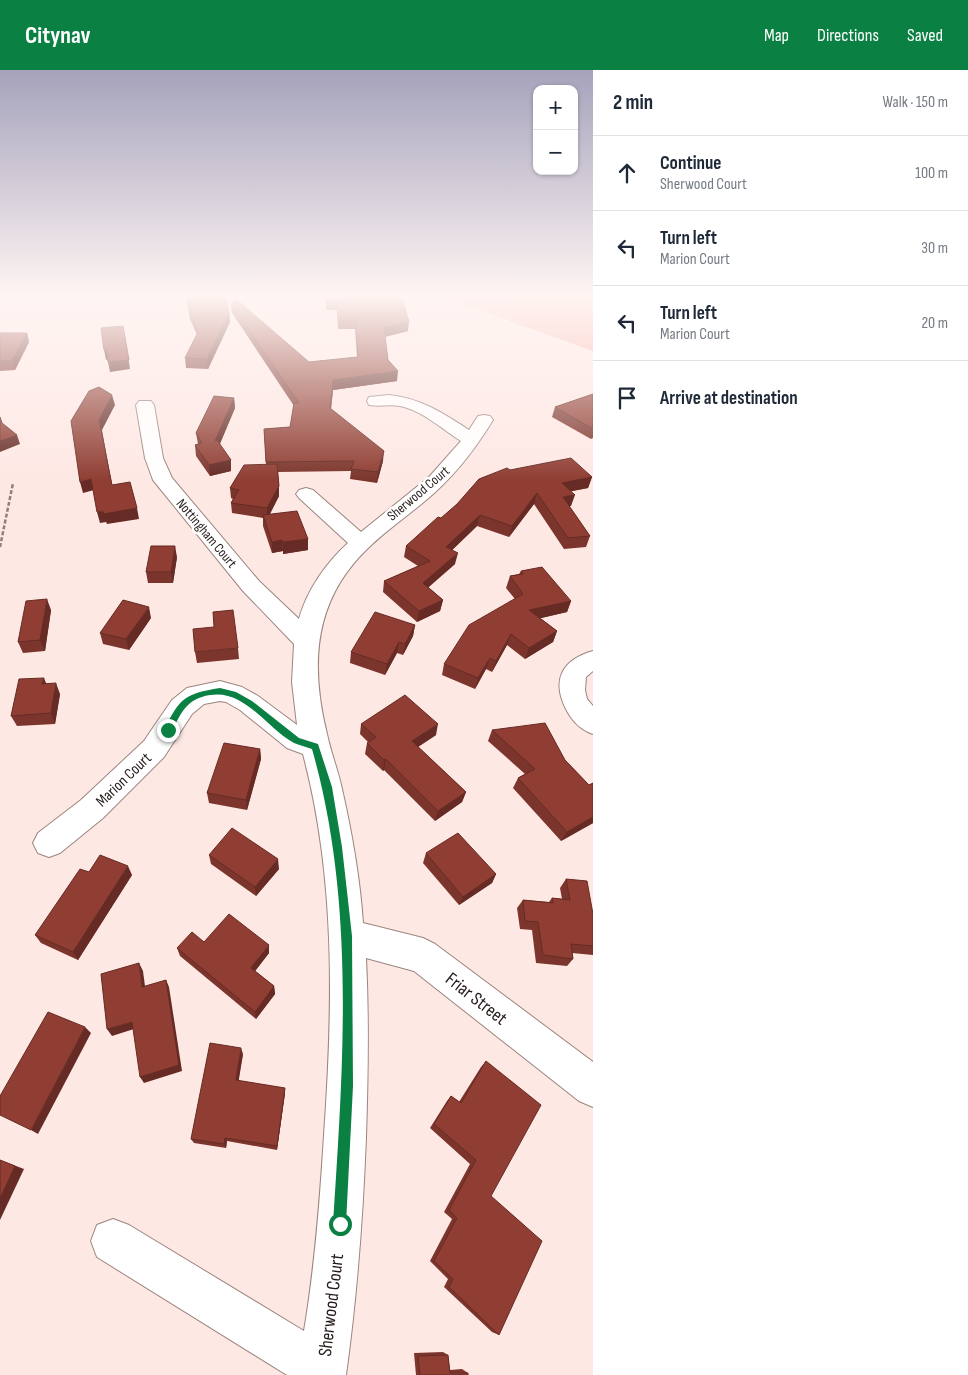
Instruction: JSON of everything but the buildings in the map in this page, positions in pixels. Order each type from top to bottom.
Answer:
[{"type":"street","name":"Sherwood Court","points":[[113,1241],[322,1372],[340,1215],[348,1086],[347,936],[336,838],[327,787],[316,747],[307,702],[304,664],[307,642],[312,614],[334,569],[360,542],[438,480],[456,461],[477,430],[419,405],[394,399],[375,402]]},
{"type":"street","name":"Nottingham Court","points":[[145,405],[154,458],[163,480],[251,586],[307,642]]},
{"type":"street","points":[[306,494],[360,542]]},
{"type":"street","points":[[593,660],[580,667],[572,677],[571,688],[575,703],[593,723]]},
{"type":"street","name":"Marion Court","points":[[48,843],[92,809],[154,748],[182,707],[196,695],[220,691],[233,694],[249,703],[296,740],[316,747]]},
{"type":"street","name":"Friar Street","points":[[347,936],[423,956],[593,1087]]},
{"type":"path","points":[[0,548],[13,483]]},
{"type":"route","points":[[168,730],[176,714],[186,702],[196,695],[208,691],[220,691],[233,694],[249,703],[296,740],[316,747],[327,787],[337,847],[347,936],[348,1086],[340,1224]]}]
